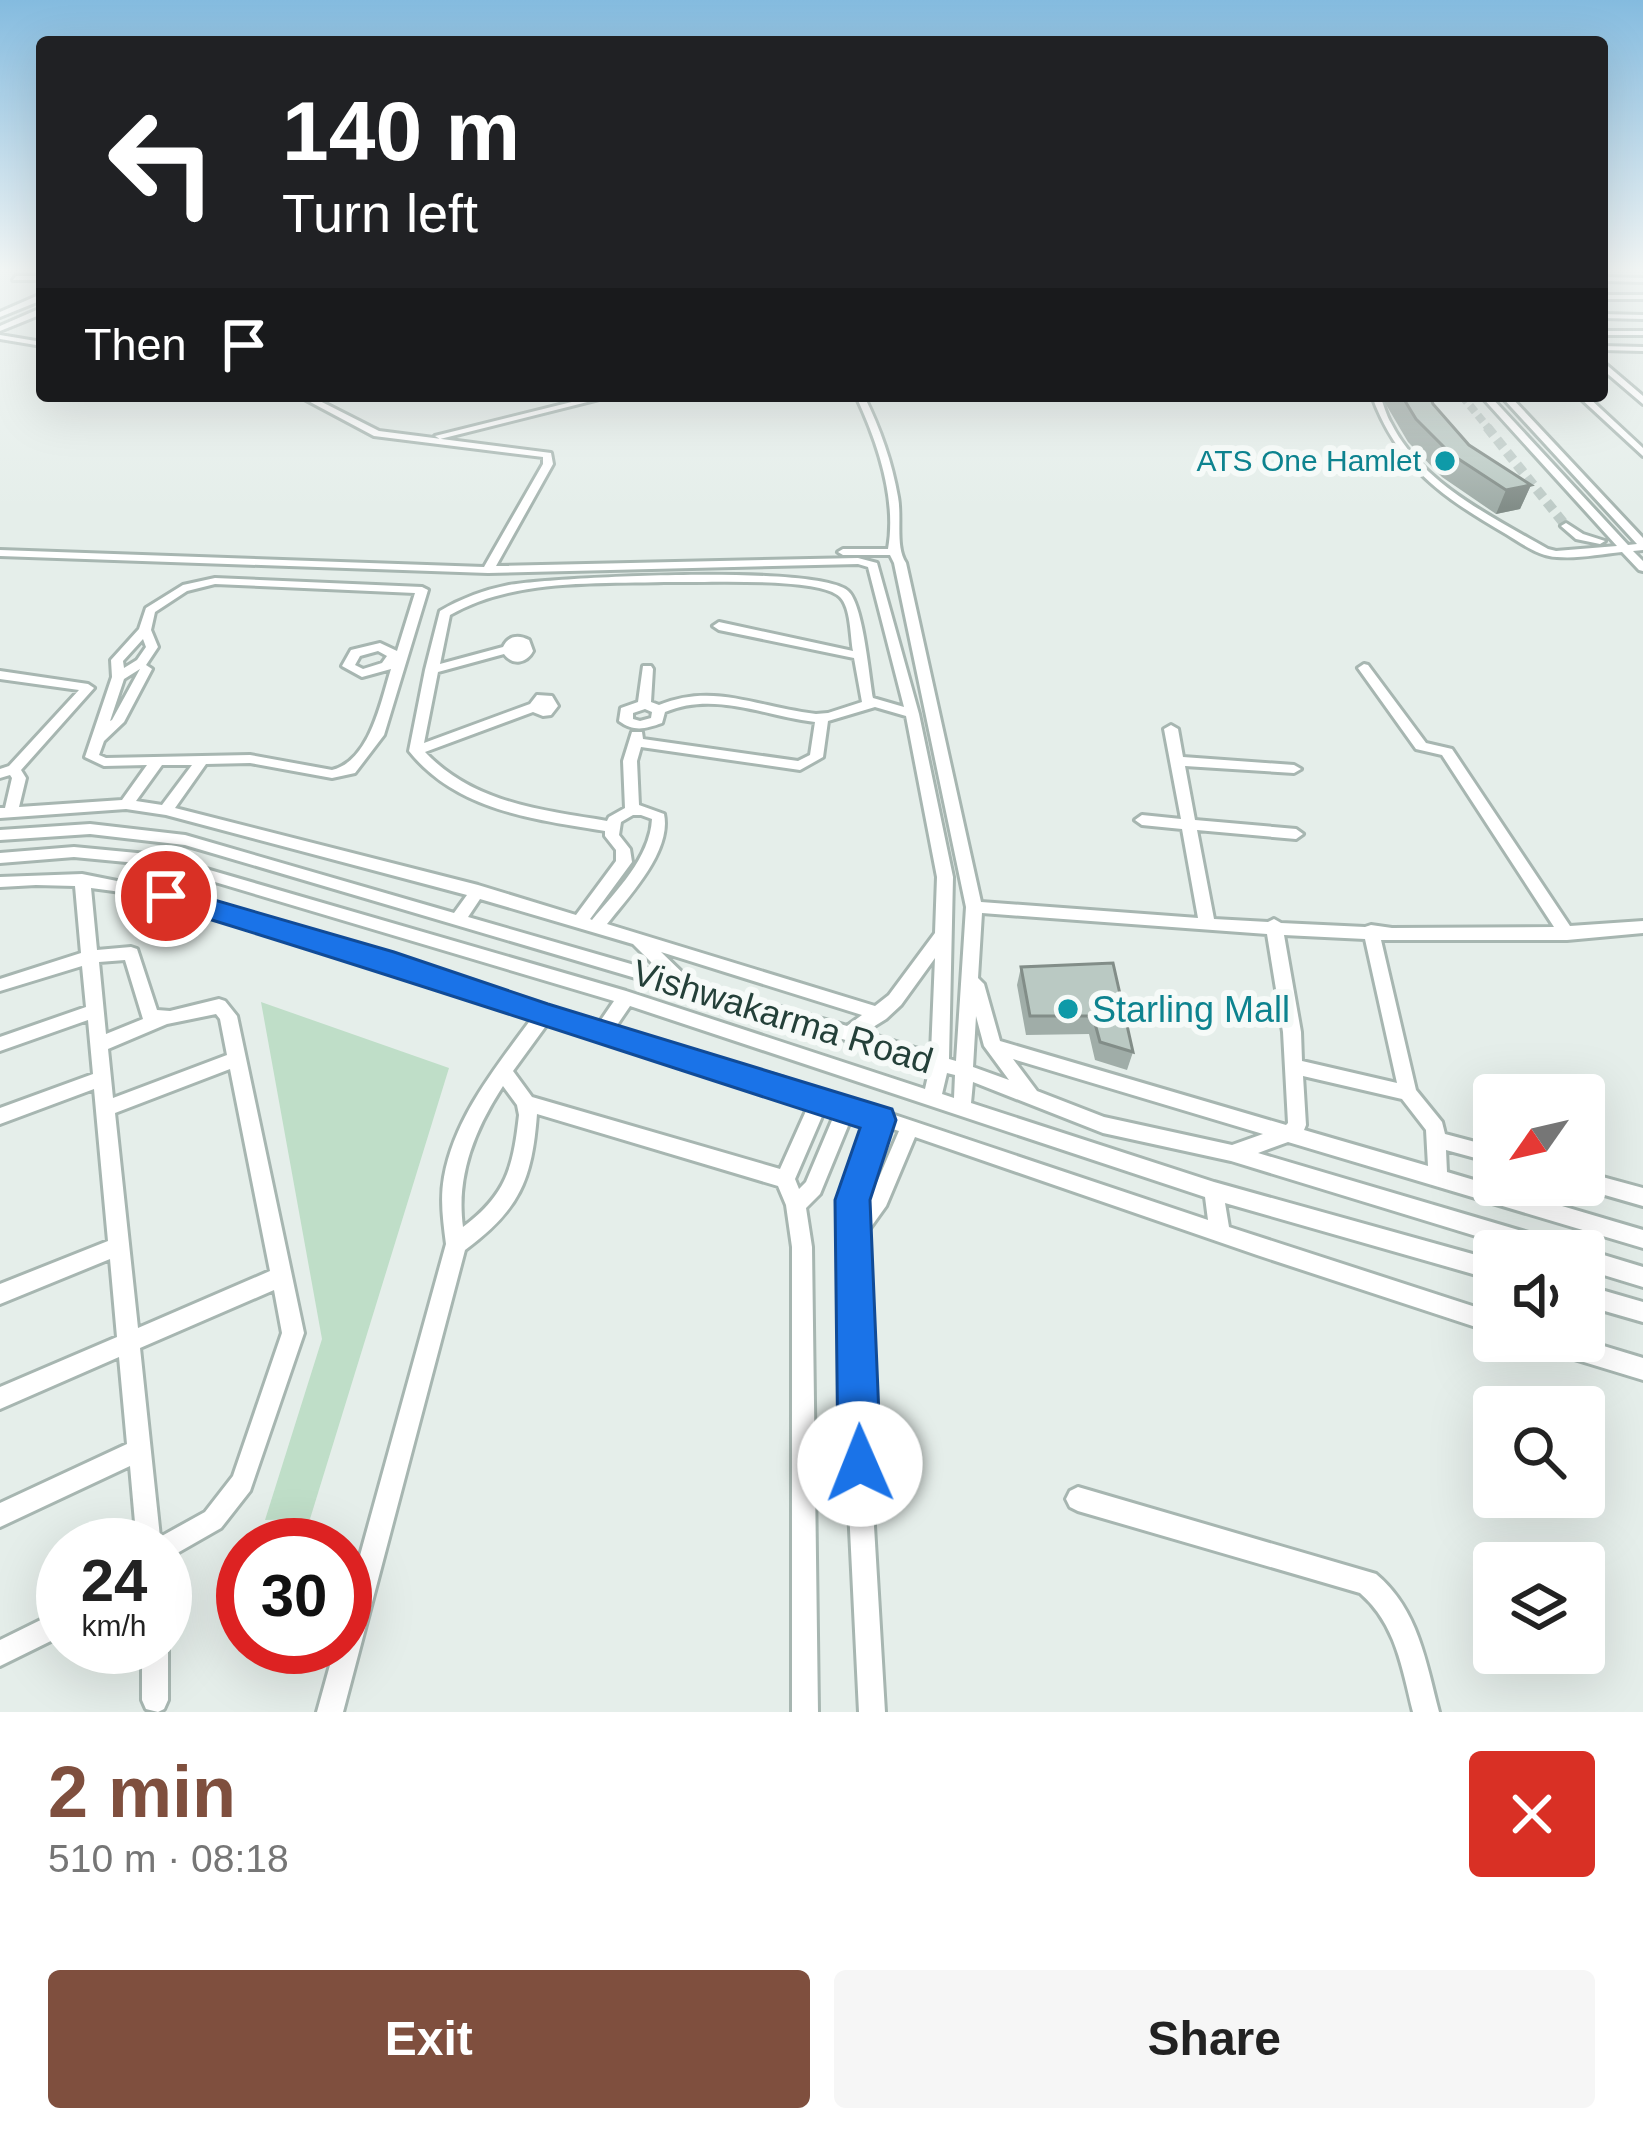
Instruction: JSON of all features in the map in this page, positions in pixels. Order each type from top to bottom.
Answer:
[{"type":"street","points":[[1608,369],[1642,398]]},
{"type":"street","points":[[313,402],[364,431],[548,455],[548,464],[494,559]]},
{"type":"street","points":[[427,439],[582,402]]},
{"type":"street","points":[[862,402],[879,443],[897,533],[893,552],[900,563],[974,907],[962,1108]]},
{"type":"street","points":[[1378,402],[1390,435],[1425,473],[1536,547],[1556,554],[1620,544]]},
{"type":"street","points":[[1490,402],[1643,568]]},
{"type":"street","points":[[1511,402],[1642,544]]},
{"type":"street","points":[[1588,402],[1643,453]]},
{"type":"street","points":[[1628,439],[1643,439]]},
{"type":"street","points":[[1566,526],[1586,539],[1642,544]]},
{"type":"street","points":[[0,549],[300,565],[893,552]]},
{"type":"street","points":[[0,549],[494,559],[655,574],[793,580],[838,588],[851,602],[870,704]]},
{"type":"street","points":[[416,751],[445,613],[465,599],[539,585],[655,574],[859,561],[873,565],[912,714],[946,877],[940,1063],[932,1099]]},
{"type":"street","points":[[260,584],[275,564]]},
{"type":"street","points":[[286,584],[300,565]]},
{"type":"street","points":[[215,581],[260,584],[422,590],[396,659],[377,735],[350,770],[332,774],[250,759],[96,760],[91,752],[118,677],[119,653],[145,630],[150,610],[158,601],[183,587],[215,581]]},
{"type":"street","points":[[360,590],[411,592],[421,602]]},
{"type":"street","points":[[719,626],[860,656]]},
{"type":"street","points":[[118,677],[147,657],[152,647],[145,630]]},
{"type":"street","points":[[431,670],[506,650]]},
{"type":"street","points":[[1364,668],[1421,746],[1447,752],[1567,934]]},
{"type":"street","points":[[644,704],[647,669]]},
{"type":"street","points":[[94,742],[117,722],[146,670]]},
{"type":"street","points":[[0,675],[88,688],[7,771],[19,778],[6,812],[126,804],[166,810],[590,921],[639,942],[880,1014]]},
{"type":"street","points":[[659,710],[677,700],[725,698],[822,719],[870,704],[912,714]]},
{"type":"street","points":[[644,704],[624,715],[637,734],[800,766],[816,758],[822,719]]},
{"type":"street","points":[[644,704],[659,710]]},
{"type":"street","points":[[416,751],[534,707]]},
{"type":"street","points":[[632,810],[630,765],[637,734],[657,721],[659,710]]},
{"type":"street","points":[[1171,729],[1207,921]]},
{"type":"street","points":[[416,751],[440,775],[481,799],[610,827],[623,849],[624,862],[590,921]]},
{"type":"street","points":[[126,804],[159,759]]},
{"type":"street","points":[[166,810],[203,759]]},
{"type":"street","points":[[1177,760],[1294,770]]},
{"type":"street","points":[[590,921],[639,870],[659,832],[659,817],[632,810],[622,813],[610,827]]},
{"type":"street","points":[[1142,820],[1296,834]]},
{"type":"street","name":"Vishwakarma Road","points":[[0,835],[90,829],[185,840],[850,1034],[965,1071],[1103,1125],[1231,1153],[1486,1230]]},
{"type":"street","points":[[74,852],[95,1010],[146,1518]]},
{"type":"street","name":"Vishwakarma Road","points":[[0,858],[74,852],[158,860],[626,998],[1214,1191],[1473,1264]]},
{"type":"street","points":[[0,883],[78,878],[196,903],[846,1108],[1473,1318]]},
{"type":"street","points":[[456,921],[478,891]]},
{"type":"street","points":[[974,907],[1371,931],[1567,934],[1643,927]]},
{"type":"street","points":[[1274,925],[1296,1067],[1295,1123]]},
{"type":"street","points":[[1371,931],[1408,1093],[1430,1117],[1438,1161]]},
{"type":"street","points":[[850,1034],[880,1014],[944,933]]},
{"type":"street","points":[[639,942],[688,986]]},
{"type":"street","points":[[0,986],[89,957],[130,953],[148,1010],[162,1019]]},
{"type":"street","points":[[973,970],[993,1046],[1034,1100]]},
{"type":"street","points":[[603,1031],[626,998]]},
{"type":"street","points":[[98,1046],[162,1019],[211,1007],[224,1009],[283,1276],[293,1333],[289,1357],[242,1483],[213,1520],[192,1532]]},
{"type":"street","points":[[0,1044],[95,1010]]},
{"type":"street","points":[[330,1712],[456,1244],[448,1195],[466,1129],[544,1016]]},
{"type":"street","points":[[993,1046],[1438,1161],[1643,1239]]},
{"type":"street","points":[[105,1109],[237,1059]]},
{"type":"street","points":[[1296,1067],[1408,1093]]},
{"type":"street","points":[[456,1244],[490,1221],[512,1192],[526,1143],[526,1103],[505,1074]]},
{"type":"street","points":[[0,1116],[102,1078]]},
{"type":"street","points":[[805,1712],[802,1247],[796,1205],[785,1179],[820,1100]]},
{"type":"street","points":[[526,1103],[785,1179]]},
{"type":"street","points":[[796,1205],[818,1177],[846,1108]]},
{"type":"street","points":[[872,1712],[854,1234],[855,1187],[880,1120]]},
{"type":"street","points":[[1231,1153],[1295,1123]]},
{"type":"street","points":[[854,1234],[879,1200],[909,1130]]},
{"type":"street","points":[[1438,1161],[1473,1157]]},
{"type":"street","points":[[1605,1186],[1643,1198]]},
{"type":"street","points":[[1214,1191],[1219,1230]]},
{"type":"street","points":[[0,1294],[119,1246]]},
{"type":"street","points":[[1605,1265],[1643,1277]]},
{"type":"street","points":[[0,1398],[283,1276]]},
{"type":"street","points":[[1605,1301],[1643,1312]]},
{"type":"street","points":[[1605,1357],[1643,1369]]},
{"type":"street","points":[[0,1515],[140,1450]]},
{"type":"street","points":[[1078,1499],[1367,1583],[1392,1604],[1426,1712]]},
{"type":"street","points":[[0,1653],[36,1635]]},
{"type":"street","points":[[155,1674],[155,1700]]},
{"type":"green space","points":[[261,1002],[449,1068],[310,1518],[266,1518],[322,1339]]},
{"type":"building","points":[[1406,402],[1432,402],[1469,445],[1531,485],[1506,490],[1451,454]]},
{"type":"building","name":"Starling Mall","points":[[1113,963],[1133,1052],[1100,1042],[1093,1016],[1030,1016],[1021,967]]},
{"type":"tunnel","points":[[1467,402],[1490,430]]},
{"type":"tunnel","points":[[1487,427],[1566,526]]},
{"type":"place","name":"ATS One Hamlet","points":[[1445,461]]},
{"type":"place","name":"Starling Mall","points":[[1068,1009]]},
{"type":"route","points":[[166,896],[394,963],[544,1016],[880,1120],[853,1200],[860,1464]]}]
